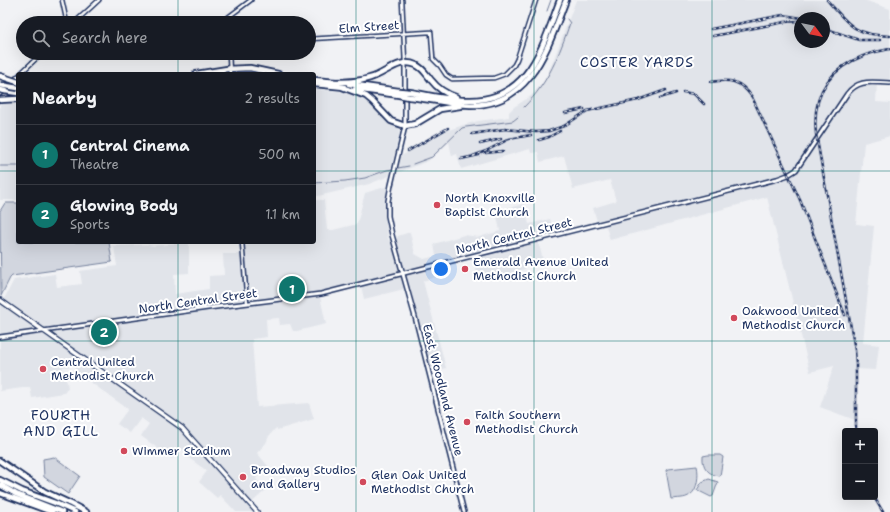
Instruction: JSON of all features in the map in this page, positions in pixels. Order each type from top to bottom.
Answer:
[{"type":"highway","points":[[316,84],[466,100],[489,98],[516,85],[525,76],[539,55],[560,0]]},
{"type":"highway","points":[[342,87],[366,96],[391,121],[404,126],[415,124],[440,109],[483,104],[502,99],[526,82],[536,70],[566,0]]},
{"type":"highway","points":[[333,82],[355,81],[372,78],[397,64],[405,62],[419,66],[438,88],[444,92],[466,100]]},
{"type":"highway","points":[[219,72],[250,68],[269,72]]},
{"type":"highway","points":[[0,76],[16,81]]},
{"type":"highway","points":[[316,80],[399,93]]},
{"type":"highway","points":[[0,85],[16,88]]},
{"type":"highway","points":[[1,92],[16,93]]},
{"type":"highway","points":[[410,94],[472,105]]},
{"type":"highway","points":[[3,99],[16,99]]},
{"type":"highway","points":[[0,461],[45,492],[54,507]]},
{"type":"highway","points":[[0,480],[62,512]]},
{"type":"highway","points":[[0,486],[16,494],[54,507]]},
{"type":"highway","points":[[0,493],[54,507],[69,506],[86,512]]},
{"type":"highway","points":[[69,506],[75,512]]},
{"type":"main road","name":"East Woodland Avenue","points":[[405,62],[404,126],[391,184],[388,201],[388,216],[464,512]]},
{"type":"main road","name":"North Central Street","points":[[0,337],[321,294],[745,188],[788,175],[796,170],[853,87],[864,82],[890,83]]},
{"type":"main road","points":[[0,300],[182,428],[257,512]]},
{"type":"street","points":[[62,0],[65,16]]},
{"type":"street","points":[[82,16],[99,0]]},
{"type":"street","points":[[229,16],[251,0]]},
{"type":"street","points":[[402,0],[405,62]]},
{"type":"street","name":"Elm Street","points":[[316,39],[431,32],[433,59],[446,75],[452,79],[494,78],[505,74],[514,65],[536,0]]},
{"type":"street","points":[[22,72],[35,60]]},
{"type":"street","points":[[229,60],[230,71]]},
{"type":"street","points":[[1,92],[16,78]]},
{"type":"street","points":[[242,244],[247,303]]},
{"type":"shaded area","name":"COSTER YARDS","points":[[576,0],[864,0],[890,9],[890,82],[877,81],[876,102],[890,103],[890,136],[864,143],[856,224],[874,226],[863,343],[879,345],[876,370],[855,369],[855,420],[820,407],[834,366],[810,372],[767,197],[610,240],[606,226],[597,221],[593,208],[616,201],[610,180],[573,189],[564,156],[540,162],[538,152],[531,153],[530,149],[461,169],[457,154],[452,156],[449,142],[428,161],[397,173],[401,156],[446,131],[478,121],[509,117],[509,112],[531,96],[544,81]]},
{"type":"shaded area","points":[[316,89],[338,91],[361,97],[390,124],[399,128],[400,132],[389,176],[369,184],[316,197]]},
{"type":"shaded area","points":[[16,101],[16,200],[0,200],[0,102]]},
{"type":"shaded area","points":[[387,187],[385,216],[388,239],[396,239],[398,236],[410,232],[415,254],[424,259],[436,256],[434,244],[464,235],[479,237],[500,231],[496,211],[524,204],[529,224],[550,219],[554,233],[537,237],[543,260],[524,265],[525,269],[494,277],[493,273],[478,277],[471,254],[444,261],[446,270],[441,271],[442,275],[423,281],[446,368],[432,372],[410,288],[364,299],[360,281],[319,292],[326,324],[297,331],[293,331],[290,324],[280,325],[279,318],[266,319],[267,337],[252,339],[257,407],[309,403],[314,419],[277,430],[277,428],[275,429],[257,453],[268,466],[256,479],[266,490],[248,506],[254,512],[236,512],[220,495],[217,498],[199,482],[207,471],[186,456],[188,453],[181,448],[172,459],[141,436],[149,424],[141,418],[130,433],[117,424],[128,409],[76,372],[74,366],[63,367],[64,377],[68,388],[64,393],[32,398],[30,387],[0,391],[0,296],[4,299],[14,280],[55,274],[57,287],[82,284],[80,271],[117,266],[114,246],[189,244],[189,273],[174,274],[175,294],[209,289],[209,276],[224,275],[223,254],[246,254],[245,244],[316,244],[316,200],[324,200],[327,230],[333,230],[357,224],[365,193]]},
{"type":"shaded area","points":[[5,203],[16,203],[16,244],[109,244],[112,262],[12,276],[1,296],[0,211]]},
{"type":"shaded area","points":[[720,455],[723,457],[720,476],[712,474],[705,467],[703,456]]},
{"type":"shaded area","points":[[54,457],[80,476],[68,494],[44,477],[43,459]]},
{"type":"shaded area","points":[[697,466],[697,482],[693,493],[686,497],[671,499],[666,470]]},
{"type":"shaded area","points":[[709,479],[718,482],[713,496],[711,497],[697,490],[702,482]]},
{"type":"waterway","points":[[547,11],[551,0]]},
{"type":"waterway","points":[[524,107],[533,98],[552,68],[570,23],[567,19]]},
{"type":"waterway","points":[[413,164],[432,157],[462,128],[513,121],[518,117]]},
{"type":"waterway","points":[[0,166],[16,166]]},
{"type":"waterway","points":[[316,183],[365,178],[387,170],[409,166]]},
{"type":"railway","points":[[827,0],[853,27],[868,33],[890,36]]},
{"type":"railway","points":[[711,29],[783,15],[794,17]]},
{"type":"railway","points":[[713,36],[794,21]]},
{"type":"railway","points":[[830,30],[859,40],[880,40]]},
{"type":"railway","points":[[856,428],[855,350],[816,134],[815,121],[820,97],[824,86],[831,77],[850,62],[869,54],[890,49]]},
{"type":"railway","points":[[711,82],[734,82],[748,91],[752,97],[800,200],[845,315]]},
{"type":"railway","points":[[472,134],[505,129],[536,132],[549,131],[564,126],[587,111],[638,100],[666,90]]},
{"type":"railway","points":[[683,92],[694,94],[704,104]]},
{"type":"railway","points":[[660,98],[676,93]]},
{"type":"railway","points":[[565,113],[584,109]]},
{"type":"railway","points":[[408,151],[448,128]]},
{"type":"railway","points":[[539,140],[560,131]]},
{"type":"railway","points":[[473,156],[509,139],[531,135]]},
{"type":"railway","points":[[480,144],[501,139]]},
{"type":"railway","points":[[486,153],[503,151]]},
{"type":"railway","points":[[461,159],[479,155]]},
{"type":"railway","points":[[876,500],[883,512]]},
{"type":"place","name":"North Knoxville Baptist Church","points":[[437,205]]},
{"type":"place","name":"Emerald Avenue United Methodist Church","points":[[465,269]]},
{"type":"place","name":"Central Cinema","points":[[292,289]]},
{"type":"place","name":"Oakwood United Methodist Church","points":[[734,318]]},
{"type":"place","name":"Glowing Body","points":[[104,332]]},
{"type":"place","name":"Central United Methodist Church","points":[[43,369]]},
{"type":"place","name":"Faith Southern Methodist Church","points":[[467,422]]},
{"type":"place","name":"Wimmer Stadium","points":[[124,451]]},
{"type":"place","name":"Broadway Studios and Gallery","points":[[243,477]]},
{"type":"place","name":"Glen Oak United Methodist Church","points":[[363,482]]},
{"type":"district","name":"COSTER YARDS","points":[[637,62]]},
{"type":"district","name":"FOURTH AND GILL","points":[[61,424]]}]
